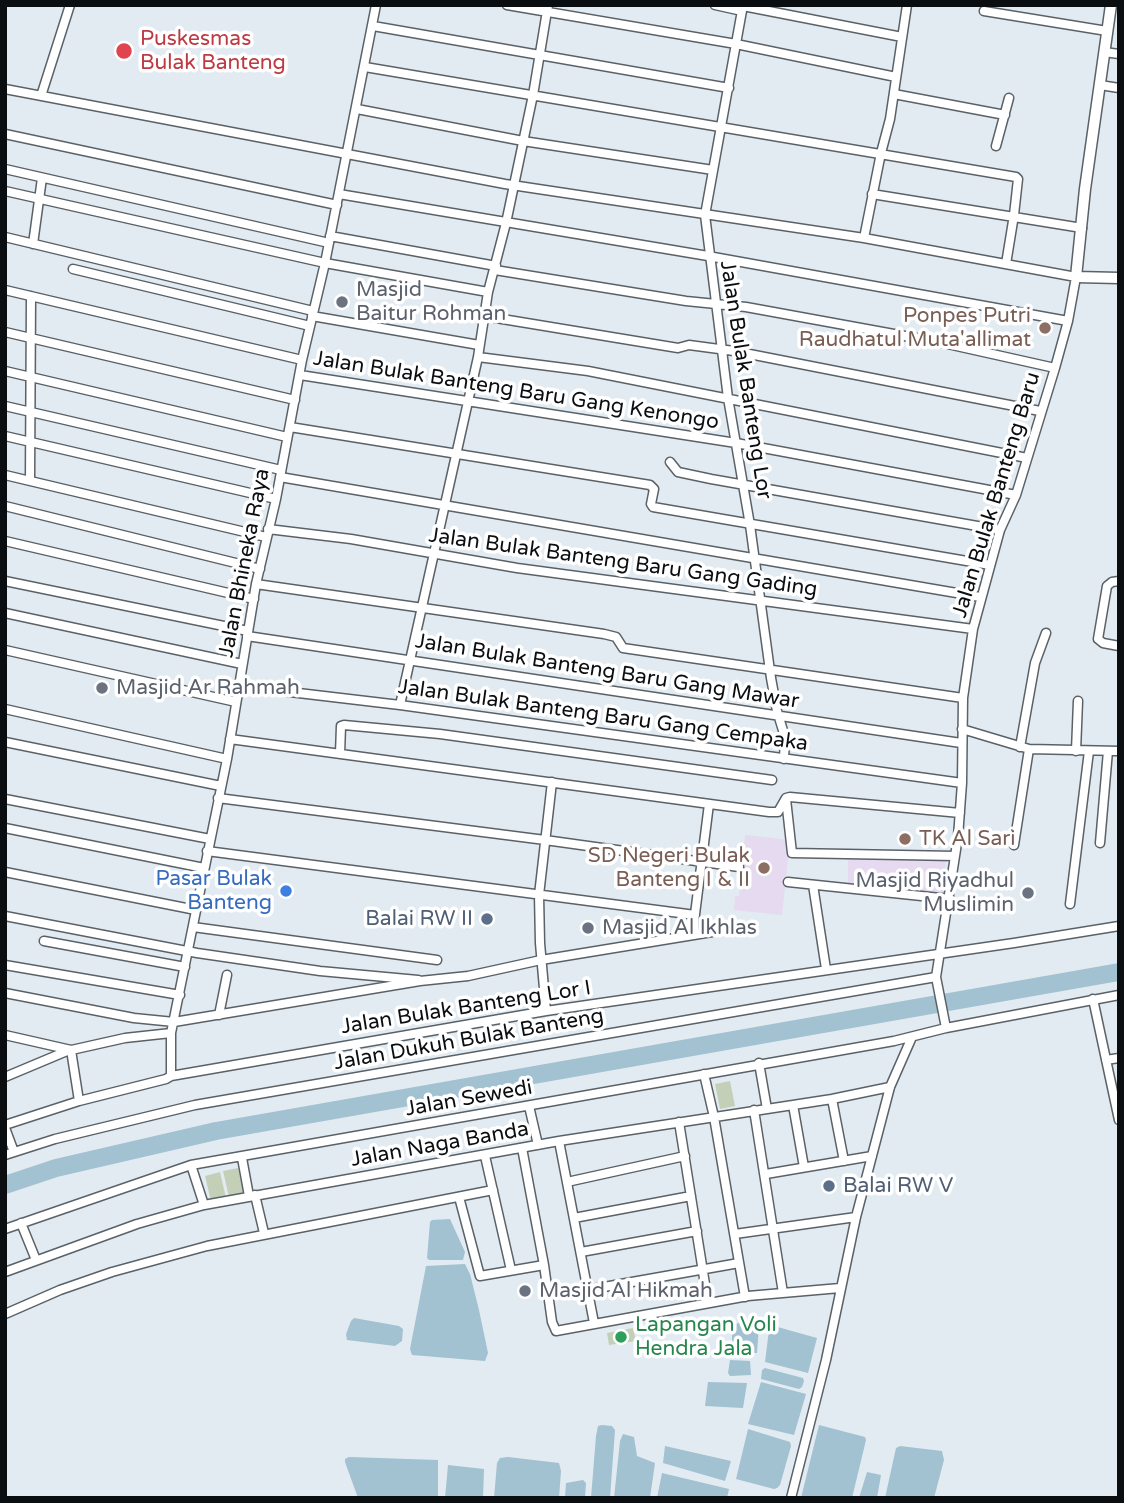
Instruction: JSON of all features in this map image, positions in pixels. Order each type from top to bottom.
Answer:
[{"type":"street","points":[[41,96],[71,5]]},
{"type":"street","name":"Jalan Bhineka Raya","points":[[171,1076],[171,1033],[227,759],[257,584],[257,569],[276,499],[376,5]]},
{"type":"street","points":[[507,5],[548,9],[896,77]]},
{"type":"street","points":[[715,5],[902,37]]},
{"type":"street","points":[[864,238],[890,119],[906,5]]},
{"type":"street","name":"Jalan Bulak Banteng Lor","points":[[743,8],[705,215],[727,398],[750,525],[770,671],[785,737],[784,759]]},
{"type":"street","points":[[400,705],[478,357],[488,292],[506,223],[510,184],[533,95],[548,9]]},
{"type":"street","points":[[984,11],[1107,31]]},
{"type":"street","points":[[1081,277],[1082,228],[1107,31],[1113,11]]},
{"type":"street","points":[[373,26],[729,88]]},
{"type":"street","points":[[1104,52],[1119,54]]},
{"type":"street","points":[[365,67],[1016,177],[1018,179],[1014,215],[1006,264]]},
{"type":"street","points":[[1100,85],[1119,88]]},
{"type":"street","points":[[5,89],[510,184],[864,238],[1081,277],[1119,278]]},
{"type":"street","points":[[894,94],[1005,115]]},
{"type":"street","points":[[996,146],[1009,98]]},
{"type":"street","points":[[357,109],[523,141],[713,170]]},
{"type":"street","points":[[5,134],[337,205]]},
{"type":"street","points":[[5,169],[329,239],[860,327],[1055,368]]},
{"type":"street","points":[[33,244],[42,178]]},
{"type":"street","points":[[5,191],[325,262],[488,292]]},
{"type":"street","points":[[339,194],[708,256],[1068,321]]},
{"type":"street","points":[[872,194],[1082,228]]},
{"type":"street","points":[[5,237],[313,313],[480,345]]},
{"type":"street","points":[[73,269],[310,326]]},
{"type":"street","name":"Jalan Bulak Banteng Baru","points":[[946,1028],[936,979],[950,899],[960,813],[963,698],[973,629],[1000,530],[1016,495],[1081,277]]},
{"type":"street","points":[[5,290],[302,360]]},
{"type":"street","points":[[30,481],[31,296]]},
{"type":"street","points":[[484,316],[678,348],[689,345],[1040,411]]},
{"type":"street","points":[[5,332],[295,400]]},
{"type":"street","points":[[478,357],[588,371],[1027,458]]},
{"type":"street","points":[[5,371],[287,437]]},
{"type":"street","name":"Jalan Bulak Banteng Baru Gang Kenongo","points":[[300,375],[736,443],[1016,495]]},
{"type":"street","points":[[5,406],[281,473],[444,505],[980,597]]},
{"type":"street","points":[[290,427],[649,485],[654,489],[651,504],[653,507],[990,565]]},
{"type":"street","points":[[5,436],[276,499]]},
{"type":"street","points":[[670,462],[678,472],[1000,530]]},
{"type":"street","name":"Jalan Bulak Banteng Baru Gang Gading","points":[[5,475],[267,533],[351,539],[517,568],[973,629]]},
{"type":"street","points":[[5,506],[257,569]]},
{"type":"street","points":[[5,541],[254,599]]},
{"type":"street","points":[[1119,581],[1107,586],[1098,639],[1119,646]]},
{"type":"street","name":"Jalan Bulak Banteng Baru Gang Mawar","points":[[5,582],[248,634],[961,743]]},
{"type":"street","points":[[257,584],[614,636],[623,648],[963,698]]},
{"type":"street","points":[[5,613],[242,664]]},
{"type":"street","points":[[1014,845],[1035,663],[1046,633]]},
{"type":"street","points":[[5,650],[236,702]]},
{"type":"street","name":"Jalan Bulak Banteng Baru Gang Cempaka","points":[[239,686],[400,705],[962,783]]},
{"type":"street","points":[[1076,751],[1078,701]]},
{"type":"street","points":[[5,709],[227,759]]},
{"type":"street","points":[[340,754],[341,726],[344,724],[440,734],[772,780]]},
{"type":"street","points":[[964,730],[1024,748],[1119,751]]},
{"type":"street","points":[[230,739],[777,813],[786,798]]},
{"type":"street","points":[[5,742],[220,786]]},
{"type":"street","points":[[1070,904],[1089,751]]},
{"type":"street","points":[[1100,843],[1108,751]]},
{"type":"street","points":[[546,1011],[539,895],[552,782]]},
{"type":"street","points":[[218,798],[739,867]]},
{"type":"street","points":[[786,798],[834,800],[960,813]]},
{"type":"street","points":[[786,798],[791,852],[955,856]]},
{"type":"street","points":[[5,799],[210,839]]},
{"type":"street","points":[[695,934],[709,804]]},
{"type":"street","points":[[5,828],[204,868]]},
{"type":"street","points":[[207,851],[695,915]]},
{"type":"street","points":[[5,872],[196,909]]},
{"type":"street","points":[[788,882],[950,899]]},
{"type":"street","points":[[813,885],[826,969]]},
{"type":"street","points":[[5,916],[188,951],[320,971],[421,981]]},
{"type":"street","name":"Jalan Bulak Banteng Lor I","points":[[5,1127],[79,1101],[171,1076],[546,1011],[1119,926]]},
{"type":"street","points":[[193,927],[437,960]]},
{"type":"street","points":[[5,993],[134,1018],[174,1022],[421,981],[468,976],[541,960],[712,932]]},
{"type":"street","points":[[44,941],[185,967]]},
{"type":"street","points":[[5,965],[180,995]]},
{"type":"street","points":[[219,1015],[227,975]]},
{"type":"street","name":"Jalan Dukuh Bulak Banteng","points":[[10,1153],[77,1133],[208,1102],[936,979]]},
{"type":"street","name":"Jalan Sewedi","points":[[5,1229],[191,1165],[912,1037],[1119,995]]},
{"type":"street","points":[[1093,999],[1119,1119]]},
{"type":"street","points":[[7,1076],[71,1050],[125,1038],[171,1033]]},
{"type":"street","points":[[5,1035],[71,1050]]},
{"type":"street","points":[[791,1498],[826,1360],[856,1217],[890,1087],[912,1037]]},
{"type":"street","points":[[71,1050],[79,1101]]},
{"type":"street","points":[[1106,1060],[1119,1058]]},
{"type":"street","points":[[758,1063],[767,1109]]},
{"type":"street","points":[[705,1074],[745,1297]]},
{"type":"street","name":"Jalan Naga Banda","points":[[5,1272],[137,1224],[204,1205],[559,1141],[832,1099],[890,1087]]},
{"type":"street","points":[[832,1099],[844,1161]]},
{"type":"street","points":[[793,1105],[804,1167]]},
{"type":"street","points":[[529,1106],[538,1145]]},
{"type":"street","points":[[754,1111],[783,1293]]},
{"type":"street","points":[[679,1122],[708,1303]]},
{"type":"street","points":[[5,1127],[10,1153]]},
{"type":"street","points":[[559,1141],[594,1324]]},
{"type":"street","points":[[522,1148],[552,1322],[556,1331],[745,1297],[840,1288]]},
{"type":"street","points":[[485,1156],[511,1270]]},
{"type":"street","points":[[766,1174],[872,1156]]},
{"type":"street","points":[[567,1182],[685,1157]]},
{"type":"street","points":[[242,1158],[264,1233]]},
{"type":"street","points":[[191,1165],[204,1205]]},
{"type":"street","points":[[5,1314],[60,1290],[207,1245],[493,1190]]},
{"type":"street","points":[[574,1218],[691,1196]]},
{"type":"street","points":[[459,1197],[480,1276],[544,1265]]},
{"type":"street","points":[[734,1234],[856,1217]]},
{"type":"street","points":[[21,1223],[36,1259]]},
{"type":"street","points":[[581,1252],[697,1231]]},
{"type":"street","points":[[587,1290],[739,1263]]},
{"type":"shaded area","name":"SD Negeri Bulak Banteng I & II","points":[[745,835],[790,840],[782,915],[734,910],[735,896],[739,896]]},
{"type":"shaded area","points":[[848,855],[946,856],[944,898],[848,889]]},
{"type":"green space","points":[[730,1081],[735,1106],[720,1109],[715,1084]]},
{"type":"green space","points":[[238,1168],[244,1193],[229,1197],[223,1171]]},
{"type":"green space","points":[[220,1172],[226,1198],[211,1201],[205,1176]]},
{"type":"green space","name":"Lapangan Voli Hendra Jala","points":[[633,1328],[636,1341],[609,1345],[607,1333]]},
{"type":"water","points":[[450,1219],[465,1252],[463,1260],[429,1260],[430,1222]]},
{"type":"water","points":[[465,1264],[470,1274],[488,1353],[485,1361],[412,1355],[410,1349],[426,1266]]},
{"type":"water","points":[[354,1318],[399,1326],[403,1329],[402,1341],[395,1346],[347,1340],[346,1334]]},
{"type":"water","points":[[738,1323],[753,1323],[759,1326],[757,1353],[732,1352],[732,1326]]},
{"type":"water","points":[[774,1326],[817,1338],[808,1373],[765,1362],[769,1330]]},
{"type":"water","points":[[730,1360],[750,1361],[751,1375],[730,1376]]},
{"type":"water","points":[[765,1368],[803,1378],[802,1387],[799,1389],[761,1379],[762,1370]]},
{"type":"water","points":[[708,1382],[747,1383],[743,1408],[705,1406]]},
{"type":"water","points":[[761,1382],[806,1394],[794,1435],[748,1424]]},
{"type":"water","points":[[819,1425],[865,1437],[852,1498],[801,1498]]},
{"type":"water","points":[[598,1426],[612,1426],[615,1430],[610,1498],[591,1498],[596,1436]]},
{"type":"water","points":[[748,1429],[790,1442],[777,1488],[736,1479]]},
{"type":"water","points":[[623,1434],[634,1437],[637,1456],[655,1463],[650,1498],[614,1498]]},
{"type":"water","points":[[665,1446],[731,1461],[725,1481],[663,1463]]},
{"type":"water","points":[[900,1446],[942,1451],[944,1460],[934,1498],[885,1498],[896,1448]]},
{"type":"water","points":[[349,1457],[438,1460],[438,1498],[358,1498],[345,1462]]},
{"type":"water","points":[[500,1458],[559,1463],[559,1498],[494,1498],[497,1463]]},
{"type":"water","points":[[448,1465],[484,1469],[483,1498],[445,1498]]},
{"type":"water","points":[[867,1472],[881,1475],[877,1498],[859,1498]]},
{"type":"water","points":[[662,1473],[729,1489],[727,1498],[657,1498]]},
{"type":"water","points":[[583,1480],[586,1483],[585,1498],[565,1498],[566,1483]]},
{"type":"waterway","points":[[5,1185],[56,1168],[216,1131],[1119,972]]},
{"type":"place","name":"Puskesmas Bulak Banteng","points":[[124,51]]},
{"type":"place","name":"Masjid Baitur Rohman","points":[[342,302]]},
{"type":"place","name":"Ponpes Putri Raudhatul Muta'allimat","points":[[1045,328]]},
{"type":"place","name":"Masjid Ar Rahmah","points":[[102,688]]},
{"type":"place","name":"TK Al Sari","points":[[905,839]]},
{"type":"place","name":"SD Negeri Bulak Banteng I & II","points":[[764,868]]},
{"type":"place","name":"Pasar Bulak Banteng","points":[[286,891]]},
{"type":"place","name":"Masjid Riyadhul Muslimin","points":[[1028,893]]},
{"type":"place","name":"Balai RW II","points":[[487,919]]},
{"type":"place","name":"Masjid Al Ikhlas","points":[[588,928]]},
{"type":"place","name":"Balai RW V","points":[[829,1186]]},
{"type":"place","name":"Masjid Al Hikmah","points":[[525,1291]]},
{"type":"place","name":"Lapangan Voli Hendra Jala","points":[[621,1337]]}]
